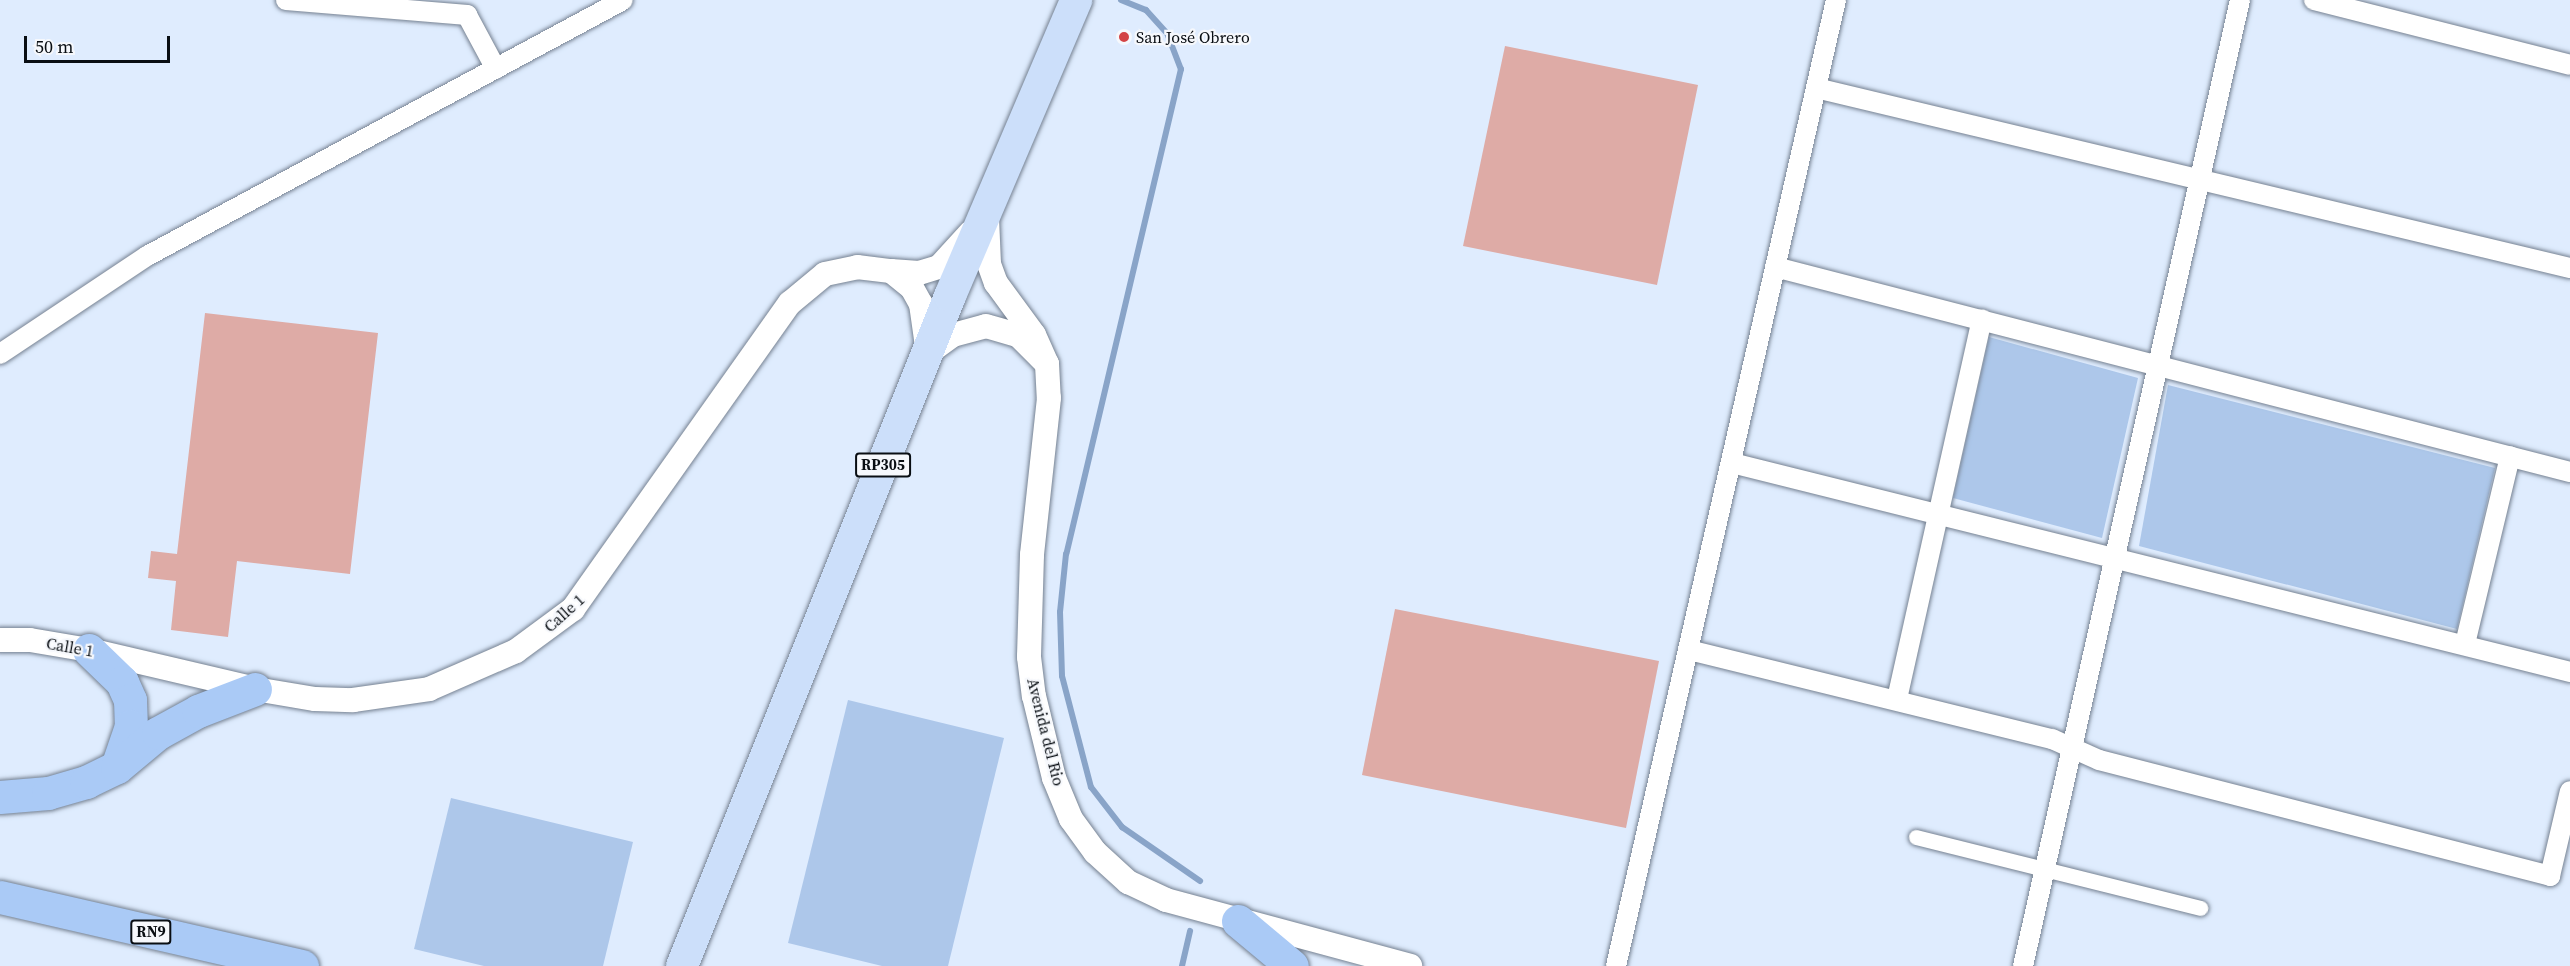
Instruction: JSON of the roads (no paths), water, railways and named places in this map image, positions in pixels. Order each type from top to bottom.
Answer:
[{"type":"highway","points":[[89,650],[122,682],[130,700],[131,726],[117,767]]},
{"type":"highway","points":[[0,797],[48,793],[117,767],[158,733],[198,711],[255,689]]},
{"type":"highway","name":"RN9","points":[[0,897],[302,966]]},
{"type":"highway","points":[[1238,921],[1292,966]]},
{"type":"main road","name":"RP305","points":[[682,966],[928,353],[1076,0]]},
{"type":"street","points":[[286,0],[467,15],[496,69]]},
{"type":"street","points":[[0,354],[147,256],[623,0]]},
{"type":"street","points":[[1616,966],[1836,0]]},
{"type":"street","points":[[2023,966],[2044,869],[2074,750],[2240,0]]},
{"type":"street","points":[[2314,0],[2570,65]]},
{"type":"street","points":[[1815,88],[2201,178],[2570,268]]},
{"type":"street","name":"Calle 1","points":[[0,640],[30,639],[89,650],[255,689],[344,700],[398,696],[429,689],[516,651],[549,630],[592,588],[790,303],[807,286],[840,269],[874,267],[919,273],[939,267],[988,209]]},
{"type":"street","name":"Avenida del Rio","points":[[988,209],[986,240],[996,283],[1034,335],[1047,364],[1049,398],[1028,621],[1034,696],[1054,778],[1071,819],[1095,852],[1128,882],[1166,900],[1373,961],[1410,966]]},
{"type":"street","points":[[1775,267],[2160,364],[2570,472]]},
{"type":"street","points":[[891,271],[912,288],[921,304],[928,353],[953,335],[986,326],[1018,335],[1047,364]]},
{"type":"street","points":[[1897,699],[1982,319]]},
{"type":"street","points":[[2465,644],[2510,456]]},
{"type":"street","points":[[1732,463],[1940,513],[2115,560],[2465,644],[2570,672]]},
{"type":"street","points":[[1689,650],[1897,699],[2052,739],[2099,760],[2550,876],[2570,790]]},
{"type":"street","points":[[1916,837],[2200,908]]},
{"type":"waterway","points":[[1121,0],[1146,10],[1167,33],[1181,69],[1066,554],[1060,612],[1062,676],[1091,787],[1122,827],[1200,881]]},
{"type":"waterway","points":[[1182,966],[1190,931]]},
{"type":"place","name":"San José Obrero","points":[[1124,37]]}]
